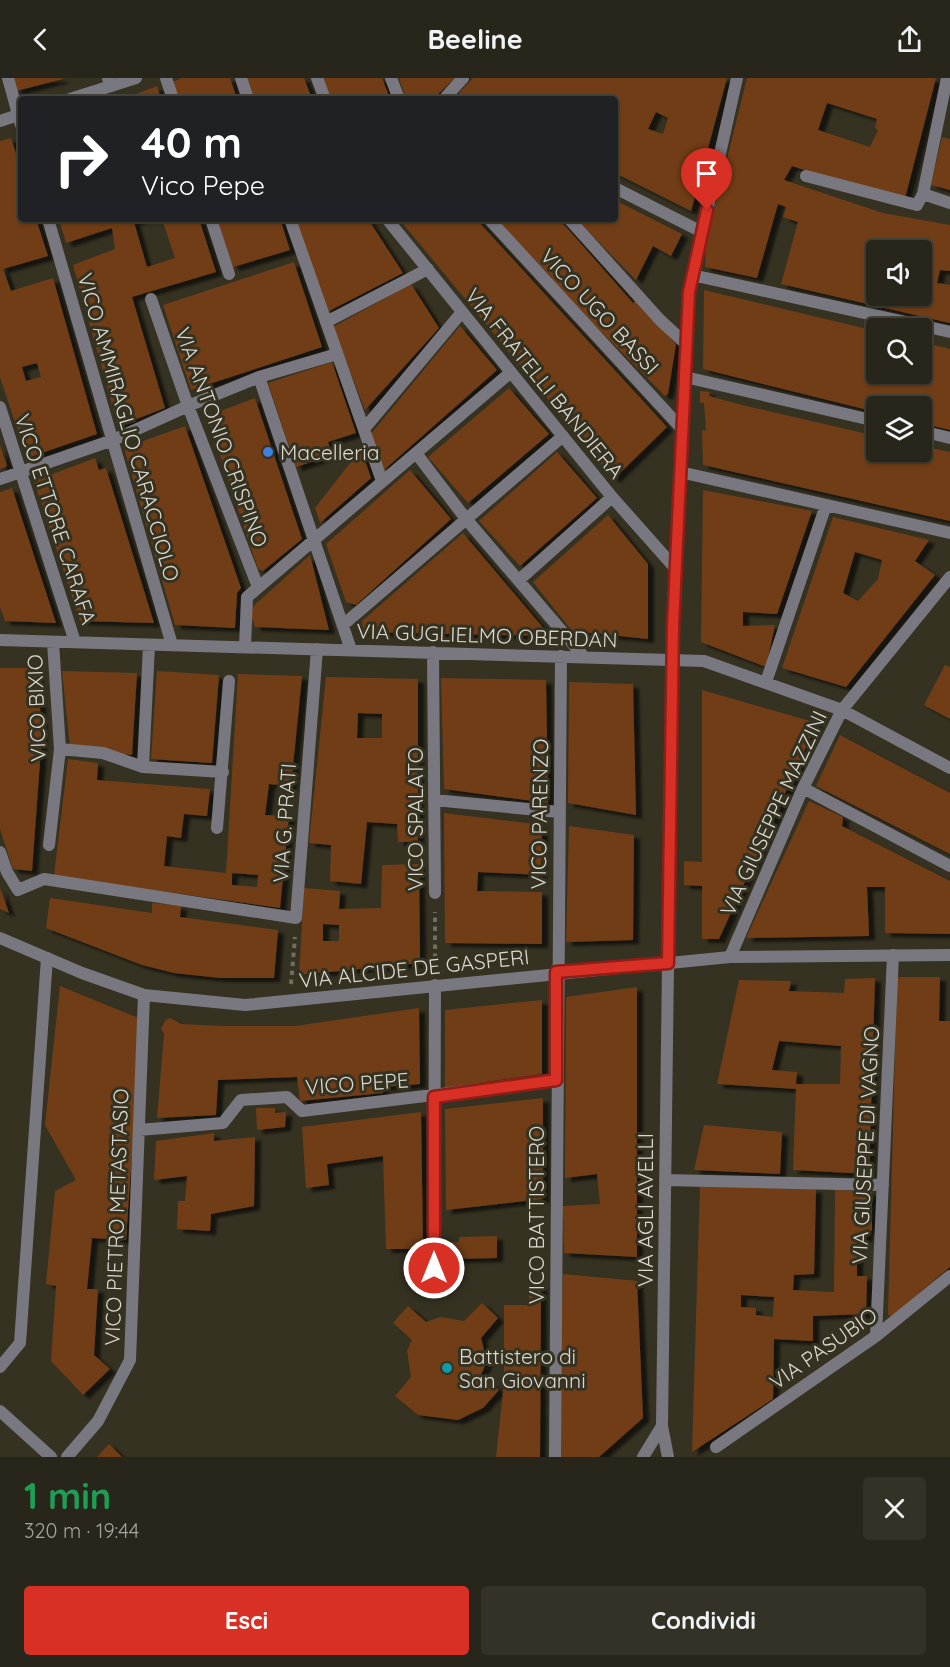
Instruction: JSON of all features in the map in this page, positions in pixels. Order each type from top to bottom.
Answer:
[{"type":"street","points":[[8,78],[18,111]]},
{"type":"street","points":[[77,96],[109,82],[136,78]]},
{"type":"street","points":[[166,78],[171,96]]},
{"type":"street","points":[[241,78],[247,96]]},
{"type":"street","points":[[317,78],[324,96]]},
{"type":"street","points":[[391,78],[398,96]]},
{"type":"street","points":[[452,96],[464,78]]},
{"type":"street","name":"VIA AGLI AVELLI","points":[[668,1457],[662,1426],[672,659],[686,344],[692,275],[737,78]]},
{"type":"street","points":[[806,176],[917,206],[923,194],[947,78]]},
{"type":"street","points":[[0,121],[18,118]]},
{"type":"street","points":[[937,125],[950,129]]},
{"type":"street","points":[[618,190],[702,232]]},
{"type":"street","points":[[923,194],[950,203]]},
{"type":"street","name":"VICO AMMIRAGLIO CARACCIOLO","points":[[49,222],[172,645]]},
{"type":"street","points":[[212,222],[229,274]]},
{"type":"street","points":[[291,222],[382,481]]},
{"type":"street","name":"VIA FRATELLI BANDIERA","points":[[389,222],[612,497],[675,568]]},
{"type":"street","name":"VICO UGO BASSI","points":[[492,222],[682,429]]},
{"type":"street","points":[[572,222],[660,320],[686,344]]},
{"type":"street","points":[[326,322],[428,269]]},
{"type":"street","points":[[692,275],[950,333]]},
{"type":"street","name":"VIA ANTONIO CRISPINO","points":[[152,299],[188,406],[258,587]]},
{"type":"street","points":[[364,429],[462,312]]},
{"type":"street","points":[[0,479],[113,440],[259,377],[338,354]]},
{"type":"street","points":[[245,647],[247,597],[510,372]]},
{"type":"street","points":[[259,377],[351,650]]},
{"type":"street","points":[[685,377],[866,419]]},
{"type":"street","name":"VICO ETTORE CARAFA","points":[[0,407],[75,642]]},
{"type":"street","points":[[932,434],[950,438]]},
{"type":"street","points":[[343,625],[562,436]]},
{"type":"street","points":[[416,453],[466,519],[584,657]]},
{"type":"street","points":[[680,472],[950,533]]},
{"type":"street","points":[[519,580],[612,497]]},
{"type":"street","points":[[766,682],[826,505]]},
{"type":"street","name":"VIA GIUSEPPE MAZZINI","points":[[730,957],[803,788],[842,710],[950,577]]},
{"type":"street","name":"VIA GUGLIELMO OBERDAN","points":[[0,640],[672,659],[704,662],[842,710],[950,768]]},
{"type":"street","name":"VICO BIXIO","points":[[49,845],[60,749],[53,642]]},
{"type":"street","points":[[143,767],[148,645]]},
{"type":"street","name":"VIA G. PRATI","points":[[296,918],[317,649]]},
{"type":"street","name":"VICO SPALATO","points":[[433,652],[435,893]]},
{"type":"street","name":"VICO PARENZO","points":[[556,972],[561,656]]},
{"type":"street","points":[[217,828],[229,681]]},
{"type":"street","points":[[60,749],[103,753],[143,767],[223,772]]},
{"type":"street","points":[[803,788],[950,866]]},
{"type":"street","points":[[434,800],[559,812]]},
{"type":"street","points":[[0,852],[7,872],[18,890],[45,879],[296,918]]},
{"type":"street","name":"VIA ALCIDE DE GASPERI","points":[[0,938],[144,995],[245,1005],[556,972],[730,957],[950,955]]},
{"type":"street","name":"VIA GIUSEPPE DI VAGNO","points":[[876,1336],[893,955]]},
{"type":"street","points":[[0,1367],[20,1343],[47,958]]},
{"type":"street","name":"VICO BATTISTERO","points":[[555,1457],[556,972]]},
{"type":"street","points":[[434,1268],[435,985]]},
{"type":"street","name":"VICO PIETRO METASTASIO","points":[[66,1457],[98,1421],[130,1360],[144,995]]},
{"type":"street","name":"VICO PEPE","points":[[139,1130],[224,1123],[241,1100],[287,1097],[302,1111],[434,1097],[556,1080]]},
{"type":"street","points":[[665,1179],[883,1185]]},
{"type":"street","name":"VIA PASUBIO","points":[[716,1447],[876,1336],[950,1276]]},
{"type":"street","points":[[0,1411],[51,1457]]},
{"type":"street","points":[[643,1457],[662,1426]]},
{"type":"path","name":"VICO SPALATO","points":[[435,893],[435,985]]},
{"type":"path","points":[[290,1000],[296,918]]},
{"type":"building","points":[[12,78],[62,78],[63,79],[16,91]]},
{"type":"building","points":[[182,78],[230,78],[236,96],[177,96],[172,82]]},
{"type":"building","points":[[247,78],[304,78],[311,96],[253,96]]},
{"type":"building","points":[[323,78],[382,78],[389,96],[331,96]]},
{"type":"building","points":[[399,78],[455,78],[436,96],[405,96]]},
{"type":"building","points":[[473,78],[727,78],[691,211],[618,174],[618,96],[462,96],[459,93]],"holes":[[[656,112],[668,118],[663,134],[648,129]]]},
{"type":"building","points":[[747,78],[936,78],[904,202],[792,166],[784,180],[883,213],[950,225],[950,271],[940,270],[937,283],[950,285],[950,323],[876,306],[932,306],[932,240],[866,240],[866,304],[781,284],[798,222],[783,217],[786,207],[778,204],[757,278],[705,267],[706,243]],"holes":[[[827,103],[877,119],[875,128],[878,130],[870,147],[818,130]]]},
{"type":"building","points":[[157,86],[160,96],[131,96]]},
{"type":"building","points":[[942,137],[950,139],[950,190],[931,185]]},
{"type":"building","points":[[11,138],[18,160],[18,222],[37,222],[48,256],[3,269],[11,291],[53,278],[97,434],[27,458],[0,377],[0,141]],"holes":[[[37,363],[41,377],[26,381],[22,367]]]},
{"type":"building","points":[[618,202],[682,234],[671,256],[653,246],[636,280],[579,222],[618,222]]},
{"type":"building","points":[[60,222],[134,222],[147,267],[175,258],[163,222],[200,222],[216,272],[132,297],[165,408],[118,426],[73,265],[115,249],[112,228],[66,243]]},
{"type":"building","points":[[218,222],[281,222],[290,250],[233,267]]},
{"type":"building","points":[[296,222],[370,222],[403,273],[327,312]]},
{"type":"building","points":[[401,222],[479,222],[667,427],[614,479]]},
{"type":"building","points":[[498,222],[561,222],[567,228],[633,303],[636,301],[676,344],[668,394],[665,396],[550,280],[552,278]]},
{"type":"building","points":[[294,262],[322,347],[191,390],[163,305]]},
{"type":"building","points":[[411,284],[439,328],[365,410],[333,327]]},
{"type":"building","points":[[704,290],[866,329],[866,384],[932,384],[932,345],[950,349],[950,430],[932,426],[932,396],[866,396],[866,410],[703,369]]},
{"type":"building","points":[[460,326],[497,370],[384,470],[370,435]]},
{"type":"building","points":[[332,362],[356,433],[328,442],[332,455],[296,467],[268,383]]},
{"type":"building","points":[[509,388],[549,434],[468,503],[428,457]]},
{"type":"building","points":[[700,391],[710,392],[709,396],[742,405],[866,434],[866,462],[932,462],[932,448],[950,452],[950,521],[703,465],[702,430],[706,431],[704,403],[700,403]]},
{"type":"building","points":[[255,398],[302,539],[263,571],[258,569],[207,416]]},
{"type":"building","points":[[185,426],[241,588],[237,593],[235,628],[175,625],[124,448]]},
{"type":"building","points":[[0,445],[7,466],[0,469]]},
{"type":"building","points":[[361,449],[371,478],[320,523],[315,508]]},
{"type":"building","points":[[557,452],[597,498],[520,566],[479,521]]},
{"type":"building","points":[[95,458],[99,470],[106,468],[154,623],[80,621],[34,481]]},
{"type":"building","points":[[410,470],[451,519],[356,605],[346,602],[326,544]]},
{"type":"building","points":[[12,488],[56,623],[5,621],[0,607],[0,492]]},
{"type":"building","points":[[703,490],[812,511],[777,614],[743,612],[743,626],[775,625],[766,667],[701,642]]},
{"type":"building","points":[[608,515],[648,564],[648,639],[572,631],[533,582]]},
{"type":"building","points":[[833,517],[929,540],[915,561],[935,575],[846,687],[782,668]],"holes":[[[855,552],[882,560],[878,579],[858,601],[843,593]]]},
{"type":"building","points":[[463,533],[550,636],[362,632],[362,621]]},
{"type":"building","points":[[310,555],[329,630],[255,627],[249,610]]},
{"type":"building","points":[[945,665],[950,667],[950,719],[924,705]]},
{"type":"building","points":[[0,668],[37,668],[42,734],[32,871],[13,869],[0,829]]},
{"type":"building","points":[[62,671],[137,673],[132,755],[70,747]]},
{"type":"building","points":[[157,671],[219,675],[212,763],[151,759]]},
{"type":"building","points":[[238,674],[302,676],[291,786],[269,784],[265,815],[289,816],[280,908],[54,876],[68,759],[98,763],[97,780],[210,789],[207,816],[184,814],[181,838],[167,836],[164,866],[226,873]],"holes":[[[232,873],[258,875],[257,887],[232,885]]]},
{"type":"building","points":[[326,677],[418,679],[418,842],[398,842],[397,824],[367,822],[361,884],[330,881],[331,845],[309,843]],"holes":[[[358,713],[382,714],[382,738],[357,738]]]},
{"type":"building","points":[[441,678],[546,680],[548,803],[444,789]]},
{"type":"building","points":[[569,682],[633,684],[636,815],[568,803]]},
{"type":"building","points":[[702,690],[817,723],[719,939],[702,939],[702,886],[684,885],[684,861],[702,862]]},
{"type":"building","points":[[840,735],[950,793],[950,854],[816,786]]},
{"type":"building","points":[[809,801],[843,817],[842,826],[950,881],[950,934],[885,933],[885,887],[867,887],[869,936],[746,938]]},
{"type":"building","points":[[444,813],[542,825],[541,875],[478,872],[477,891],[542,892],[542,944],[445,943]]},
{"type":"building","points":[[569,826],[634,835],[633,940],[566,942]]},
{"type":"building","points":[[419,864],[420,963],[299,975],[304,888],[340,891],[339,909],[381,908],[382,865]],"holes":[[[323,924],[339,925],[339,941],[323,941]]]},
{"type":"building","points":[[0,888],[9,913],[0,909]]},
{"type":"building","points":[[50,898],[152,913],[152,903],[181,906],[180,917],[278,930],[274,978],[220,978],[174,973],[142,965],[46,928]]},
{"type":"building","points":[[897,977],[940,977],[939,1021],[950,1021],[950,1267],[892,1316],[888,1315]]},
{"type":"building","points":[[875,978],[869,1174],[793,1170],[796,1089],[717,1084],[739,980],[791,981],[789,991],[844,993],[845,979]],"holes":[[[779,1041],[841,1046],[840,1084],[796,1084],[797,1072],[772,1070]]]},
{"type":"building","points":[[60,986],[141,1019],[126,1240],[92,1238],[87,1289],[98,1289],[94,1355],[110,1369],[83,1395],[51,1361],[56,1286],[46,1284],[55,1191],[76,1180],[45,1125]]},
{"type":"building","points":[[637,987],[637,1257],[564,1253],[563,1206],[600,1204],[597,1174],[565,1178],[566,997]]},
{"type":"building","points":[[542,1000],[542,1074],[445,1088],[445,1010]]},
{"type":"building","points":[[419,1008],[420,1084],[383,1087],[383,1093],[300,1101],[297,1077],[218,1080],[216,1115],[157,1118],[164,1034],[161,1028],[170,1018],[181,1024],[295,1026]]},
{"type":"building","points":[[543,1098],[543,1199],[446,1210],[445,1109]]},
{"type":"building","points":[[256,1108],[275,1108],[275,1113],[286,1112],[285,1127],[257,1130]]},
{"type":"building","points":[[421,1112],[423,1249],[386,1249],[383,1156],[327,1164],[329,1185],[306,1188],[302,1127]]},
{"type":"building","points":[[704,1125],[782,1132],[780,1174],[694,1170]]},
{"type":"building","points":[[214,1133],[214,1141],[255,1137],[254,1206],[211,1214],[210,1231],[177,1229],[178,1201],[185,1201],[187,1176],[154,1180],[156,1141]]},
{"type":"building","points":[[700,1185],[816,1189],[814,1274],[794,1275],[793,1290],[834,1292],[835,1190],[872,1192],[872,1231],[867,1231],[867,1238],[857,1238],[857,1276],[867,1276],[866,1314],[813,1316],[813,1341],[774,1339],[773,1399],[692,1452]],"holes":[[[741,1295],[774,1297],[773,1317],[756,1315],[756,1308],[741,1307]]]},
{"type":"building","points":[[497,1236],[497,1258],[447,1259],[447,1243],[459,1242],[459,1237]]},
{"type":"building","points":[[563,1274],[637,1281],[643,1418],[599,1457],[558,1457]]},
{"type":"building","points":[[529,1285],[541,1285],[540,1457],[496,1457],[504,1383],[504,1305],[529,1305]]},
{"type":"building","name":"Battistero di San Giovanni","points":[[482,1303],[498,1318],[481,1338],[487,1362],[481,1374],[499,1390],[483,1408],[458,1420],[418,1415],[395,1396],[411,1377],[407,1351],[412,1340],[393,1323],[408,1306],[426,1322],[440,1317],[464,1321]]},
{"type":"building","points":[[109,1444],[122,1457],[97,1457]]},
{"type":"place","name":"Macelleria","points":[[268,452]]},
{"type":"place","name":"Battistero di San Giovanni","points":[[447,1368]]},
{"type":"route","points":[[434,1268],[434,1097],[556,1080],[556,972],[668,963],[673,626],[689,292],[707,210]]}]
